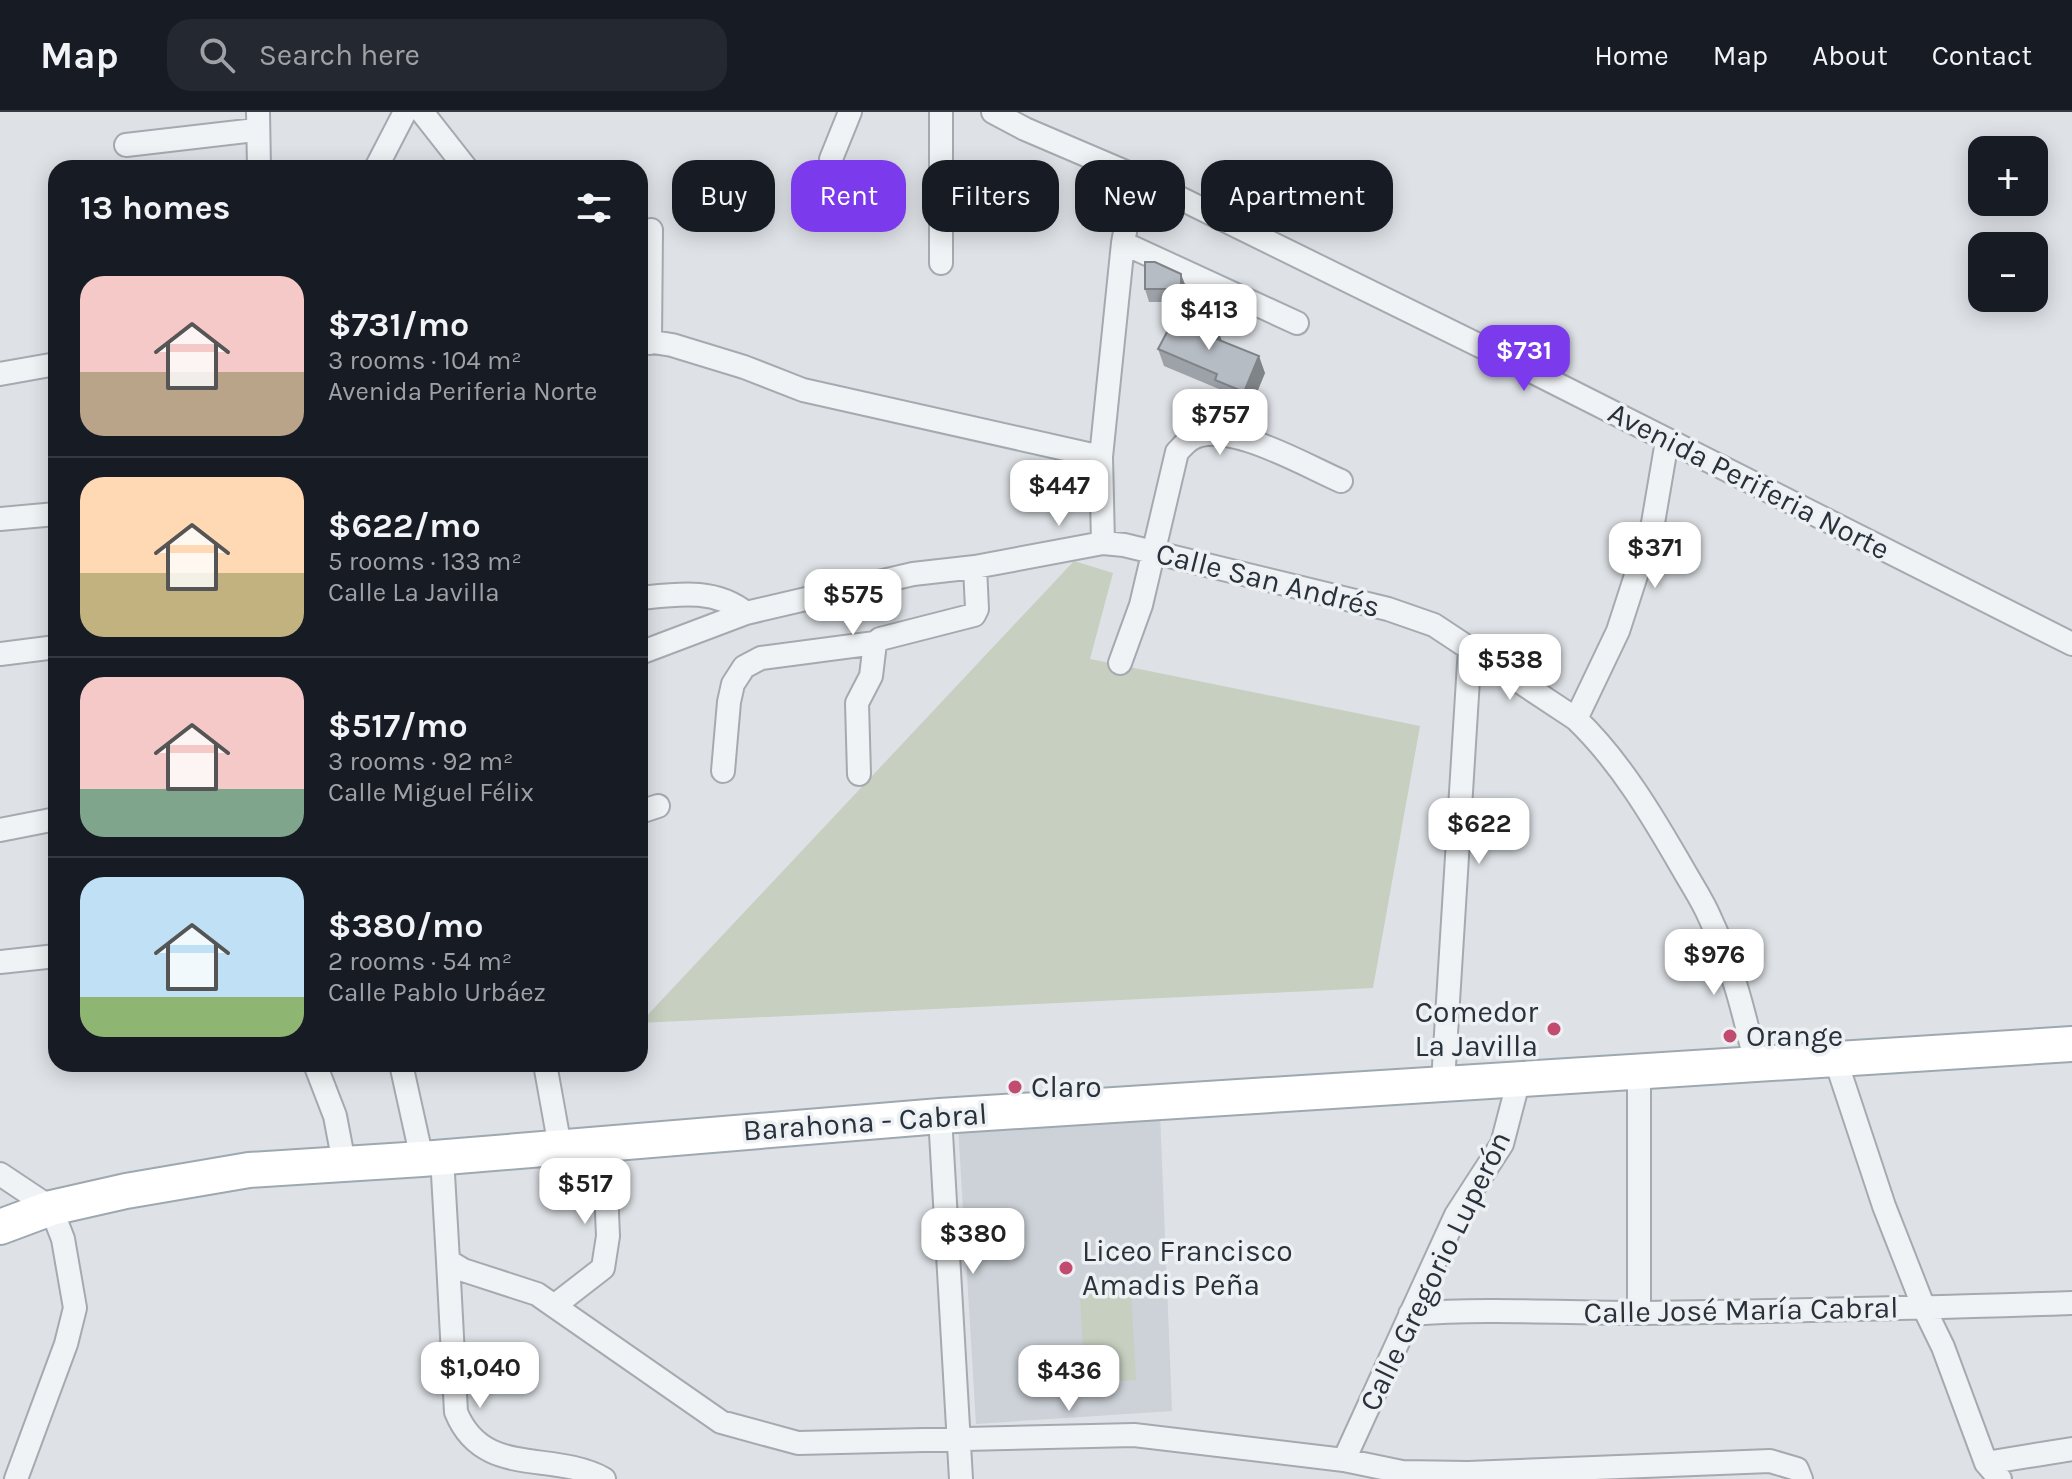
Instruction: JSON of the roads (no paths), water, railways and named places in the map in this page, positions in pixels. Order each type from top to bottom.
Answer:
[{"type":"main road","name":"Barahona - Cabral","points":[[0,1227],[51,1208],[126,1191],[249,1170],[940,1116],[2072,1044]]},
{"type":"street","points":[[380,160],[405,112]]},
{"type":"street","points":[[422,112],[460,160]]},
{"type":"street","points":[[831,159],[850,112]]},
{"type":"street","points":[[941,112],[941,263]]},
{"type":"street","name":"Avenida Periferia Norte","points":[[993,112],[1098,160]]},
{"type":"street","points":[[126,145],[257,121],[259,160]]},
{"type":"street","name":"Avenida Periferia Norte","points":[[1185,201],[2072,644]]},
{"type":"street","points":[[648,286],[651,230]]},
{"type":"street","points":[[1103,543],[1101,457],[1125,232]]},
{"type":"street","points":[[1123,243],[1297,323]]},
{"type":"street","points":[[648,341],[672,345],[729,362],[803,390],[1101,457]]},
{"type":"street","points":[[0,374],[48,365]]},
{"type":"street","points":[[1120,663],[1141,605],[1177,452],[1192,438],[1212,433],[1238,436],[1341,481]]},
{"type":"street","points":[[1576,719],[1618,631],[1653,523],[1667,441]]},
{"type":"street","points":[[0,519],[48,515]]},
{"type":"street","name":"Calle San Andrés","points":[[648,650],[746,613],[913,574],[975,567],[1103,543],[1153,552],[1388,609],[1434,625],[1576,719],[1593,735],[1663,834],[1711,918],[1744,1013],[1756,1065]]},
{"type":"street","points":[[723,771],[729,702],[733,684],[744,667],[761,658],[875,643],[880,639],[974,615],[977,609],[975,567]]},
{"type":"street","points":[[648,597],[684,593],[716,596],[746,613]]},
{"type":"street","points":[[859,774],[857,703],[871,676],[875,643]]},
{"type":"street","points":[[1443,1082],[1470,647]]},
{"type":"street","points":[[0,654],[48,648]]},
{"type":"street","points":[[0,830],[48,821]]},
{"type":"street","points":[[0,962],[48,957]]},
{"type":"street","points":[[1836,1061],[1884,1206],[1993,1471],[2072,1449]]},
{"type":"street","points":[[318,1072],[335,1116],[344,1163]]},
{"type":"street","points":[[404,1072],[432,1158],[448,1261],[455,1401],[464,1433],[480,1447],[506,1461],[579,1470],[604,1479]]},
{"type":"street","points":[[546,1072],[560,1147]]},
{"type":"street","points":[[1639,1072],[1639,1313]]},
{"type":"street","name":"Calle Gregorio Luperón","points":[[1344,1460],[1456,1215],[1502,1144],[1519,1079]]},
{"type":"street","points":[[940,1116],[961,1479]]},
{"type":"street","points":[[554,1306],[603,1268],[608,1236],[604,1143]]},
{"type":"street","points":[[0,1174],[51,1208],[63,1239],[75,1308],[66,1344],[16,1479]]},
{"type":"street","points":[[448,1261],[463,1270],[537,1294],[721,1422],[798,1443],[1134,1435],[1344,1460],[1402,1472],[1468,1476],[1770,1461],[1799,1474]]},
{"type":"street","name":"Calle José María Cabral","points":[[1410,1314],[1449,1311],[1639,1313],[2072,1303]]},
{"type":"place","name":"Comedor La Javilla","points":[[1554,1029]]},
{"type":"place","name":"Orange","points":[[1730,1036]]},
{"type":"place","name":"Claro","points":[[1015,1087]]},
{"type":"place","name":"Liceo Francisco Amadis Peña","points":[[1066,1268]]}]
